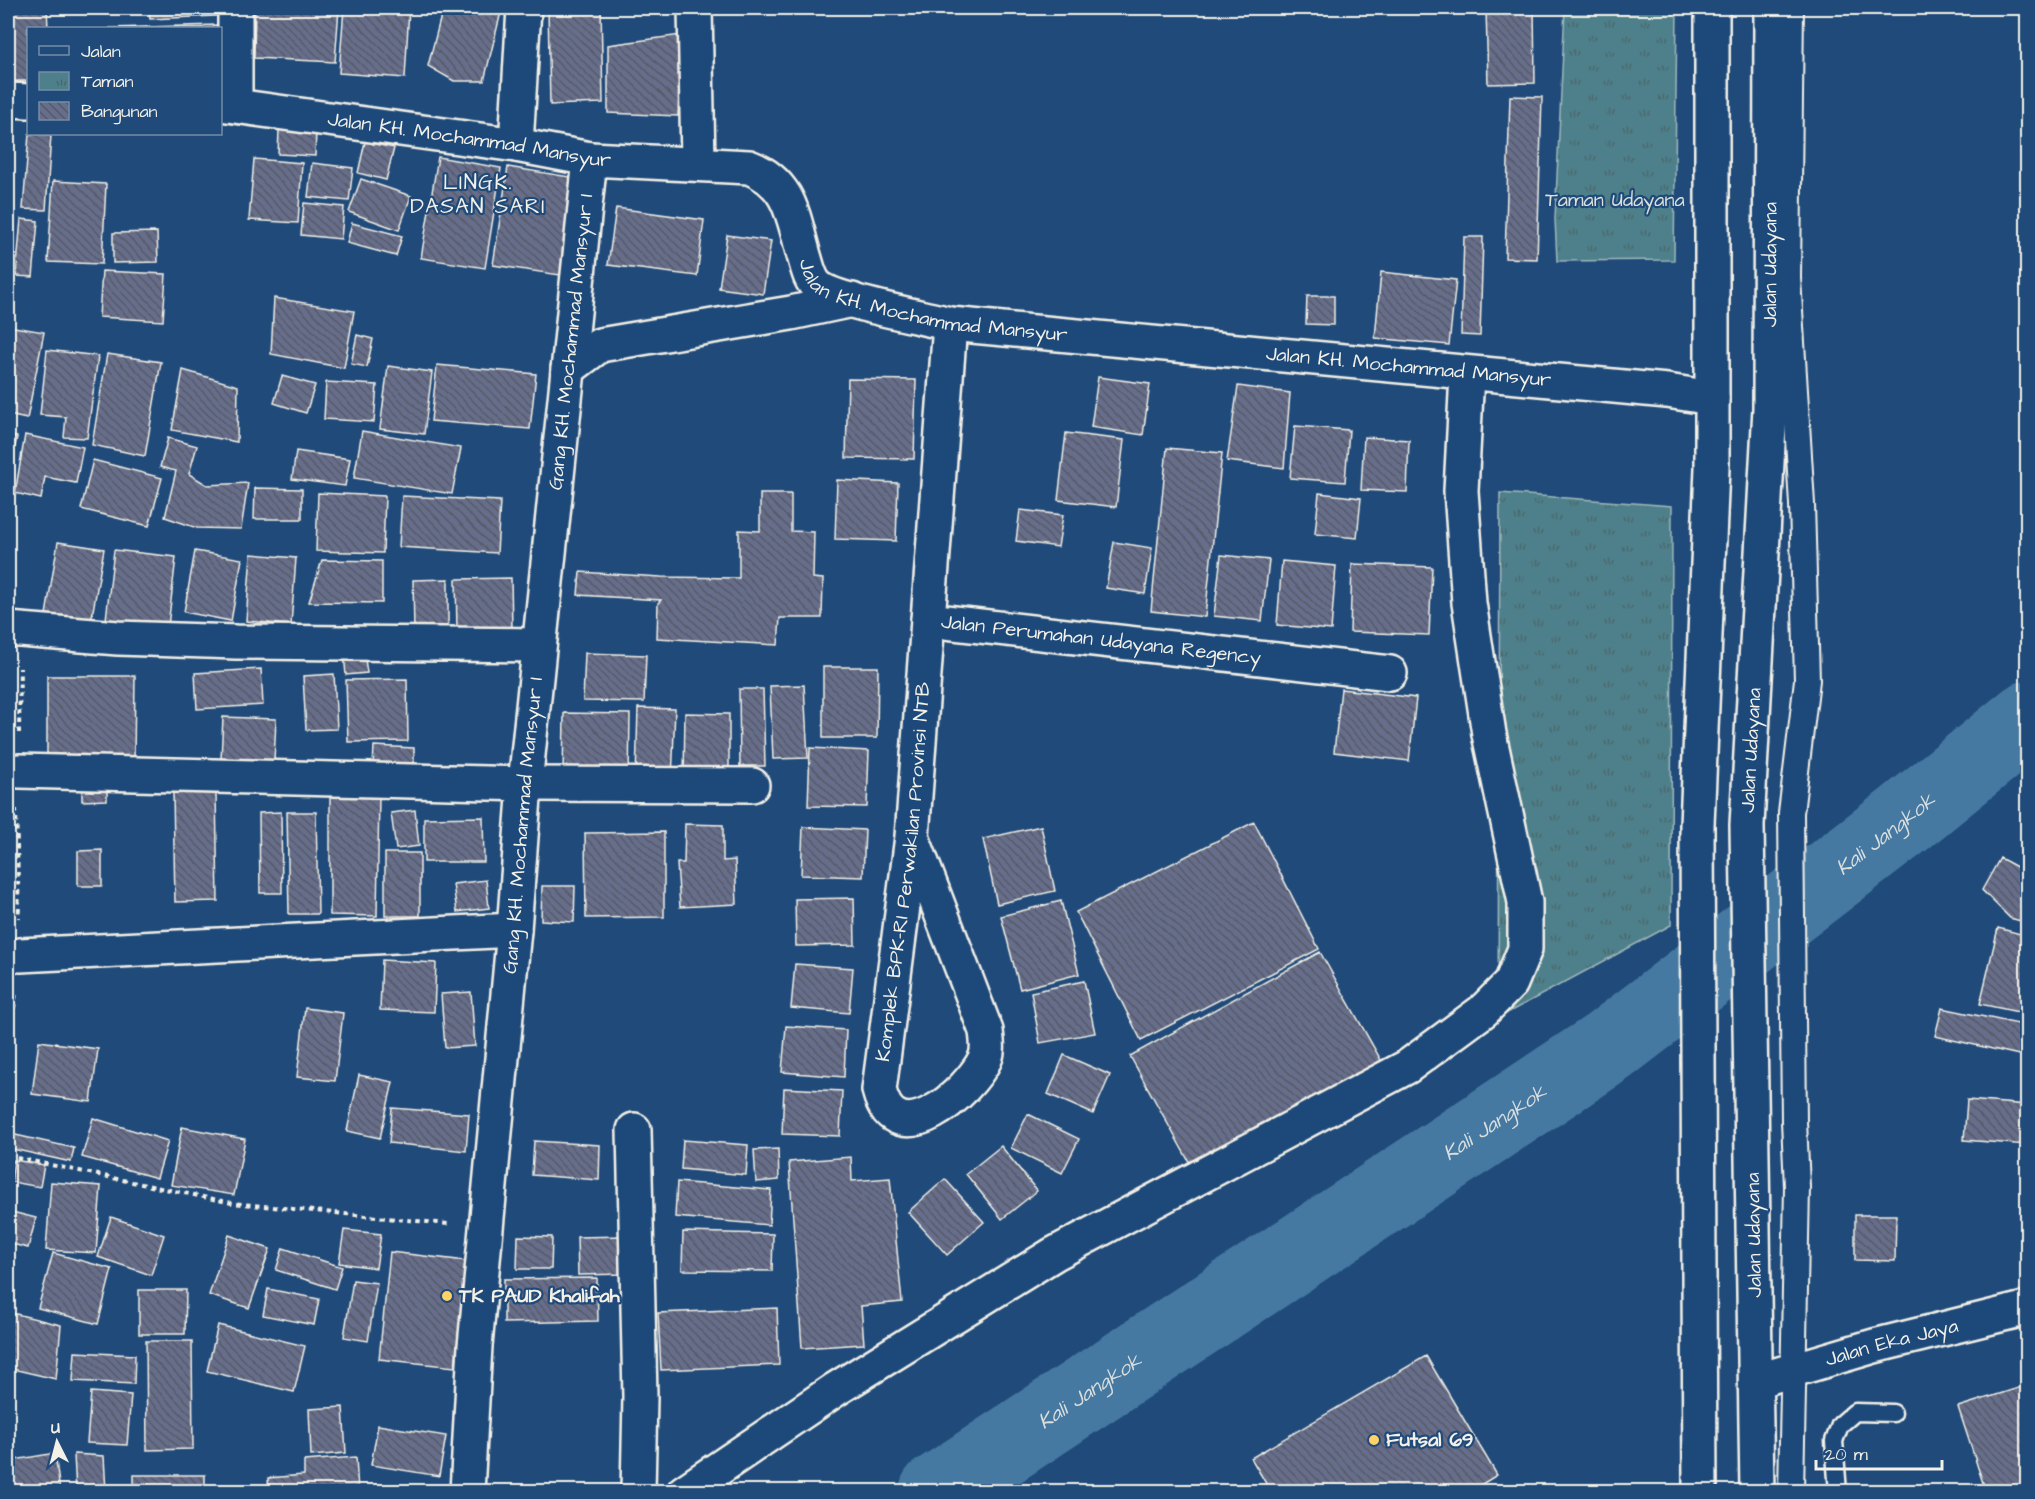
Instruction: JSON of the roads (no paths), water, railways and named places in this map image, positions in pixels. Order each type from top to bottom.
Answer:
[{"type":"street","points":[[228,104],[235,8]]},
{"type":"street","points":[[516,145],[524,8]]},
{"type":"street","points":[[695,8],[698,162]]},
{"type":"street","points":[[1700,1491],[1697,825],[1712,468],[1712,8]]},
{"type":"street","name":"Jalan Udayana","points":[[1757,1491],[1747,825],[1770,408],[1771,8]]},
{"type":"street","points":[[1791,8],[1788,278],[1802,504],[1807,680],[1791,813],[1794,1121],[1797,1187],[1791,1491]]},
{"type":"street","points":[[8,100],[27,101]]},
{"type":"street","name":"Jalan KH. Mochammad Mansyur","points":[[228,104],[516,145],[590,159],[698,162],[749,167],[770,177],[785,195],[813,282],[829,294],[950,324],[1667,391],[1712,398]]},
{"type":"street","name":"Gang KH. Mochammad Mansyur I","points":[[467,1491],[486,1227],[514,930],[525,784],[590,159]]},
{"type":"street","points":[[568,369],[600,345],[791,313],[852,300]]},
{"type":"street","name":"Jalan Perumahan Udayana Regency","points":[[950,324],[928,620],[1390,673]]},
{"type":"street","points":[[684,1491],[836,1389],[1054,1254],[1407,1066],[1483,1011],[1511,983],[1525,949],[1525,902],[1490,734],[1469,603],[1461,490],[1467,374]]},
{"type":"street","name":"Komplek BPK-RI Perwakilan Provinsi NTB","points":[[912,837],[986,1031],[988,1048],[985,1059],[971,1078],[935,1111],[924,1118],[910,1120],[894,1117],[882,1105],[879,1090],[912,837],[928,620]]},
{"type":"street","points":[[14,630],[236,642],[539,645]]},
{"type":"street","points":[[19,771],[525,784],[752,785]]},
{"type":"street","points":[[21,955],[514,930]]},
{"type":"street","points":[[634,1130],[640,1397],[638,1491]]},
{"type":"street","name":"Jalan Eka Jaya","points":[[1756,1381],[2027,1303]]},
{"type":"lane","points":[[1838,1491],[1834,1441],[1840,1425],[1855,1412],[1893,1413]]},
{"type":"waterway","name":"Kali Jangkok","points":[[937,1492],[1608,1047],[1900,823],[2028,719]]},
{"type":"place","name":"TK PAUD Khalifah","points":[[447,1296]]},
{"type":"place","name":"Futsal 69","points":[[1374,1440]]},
{"type":"district","name":"LINGK. DASAN SARI","points":[[478,194]]},
{"type":"park label","name":"Taman Udayana","points":[[1615,200]]}]
